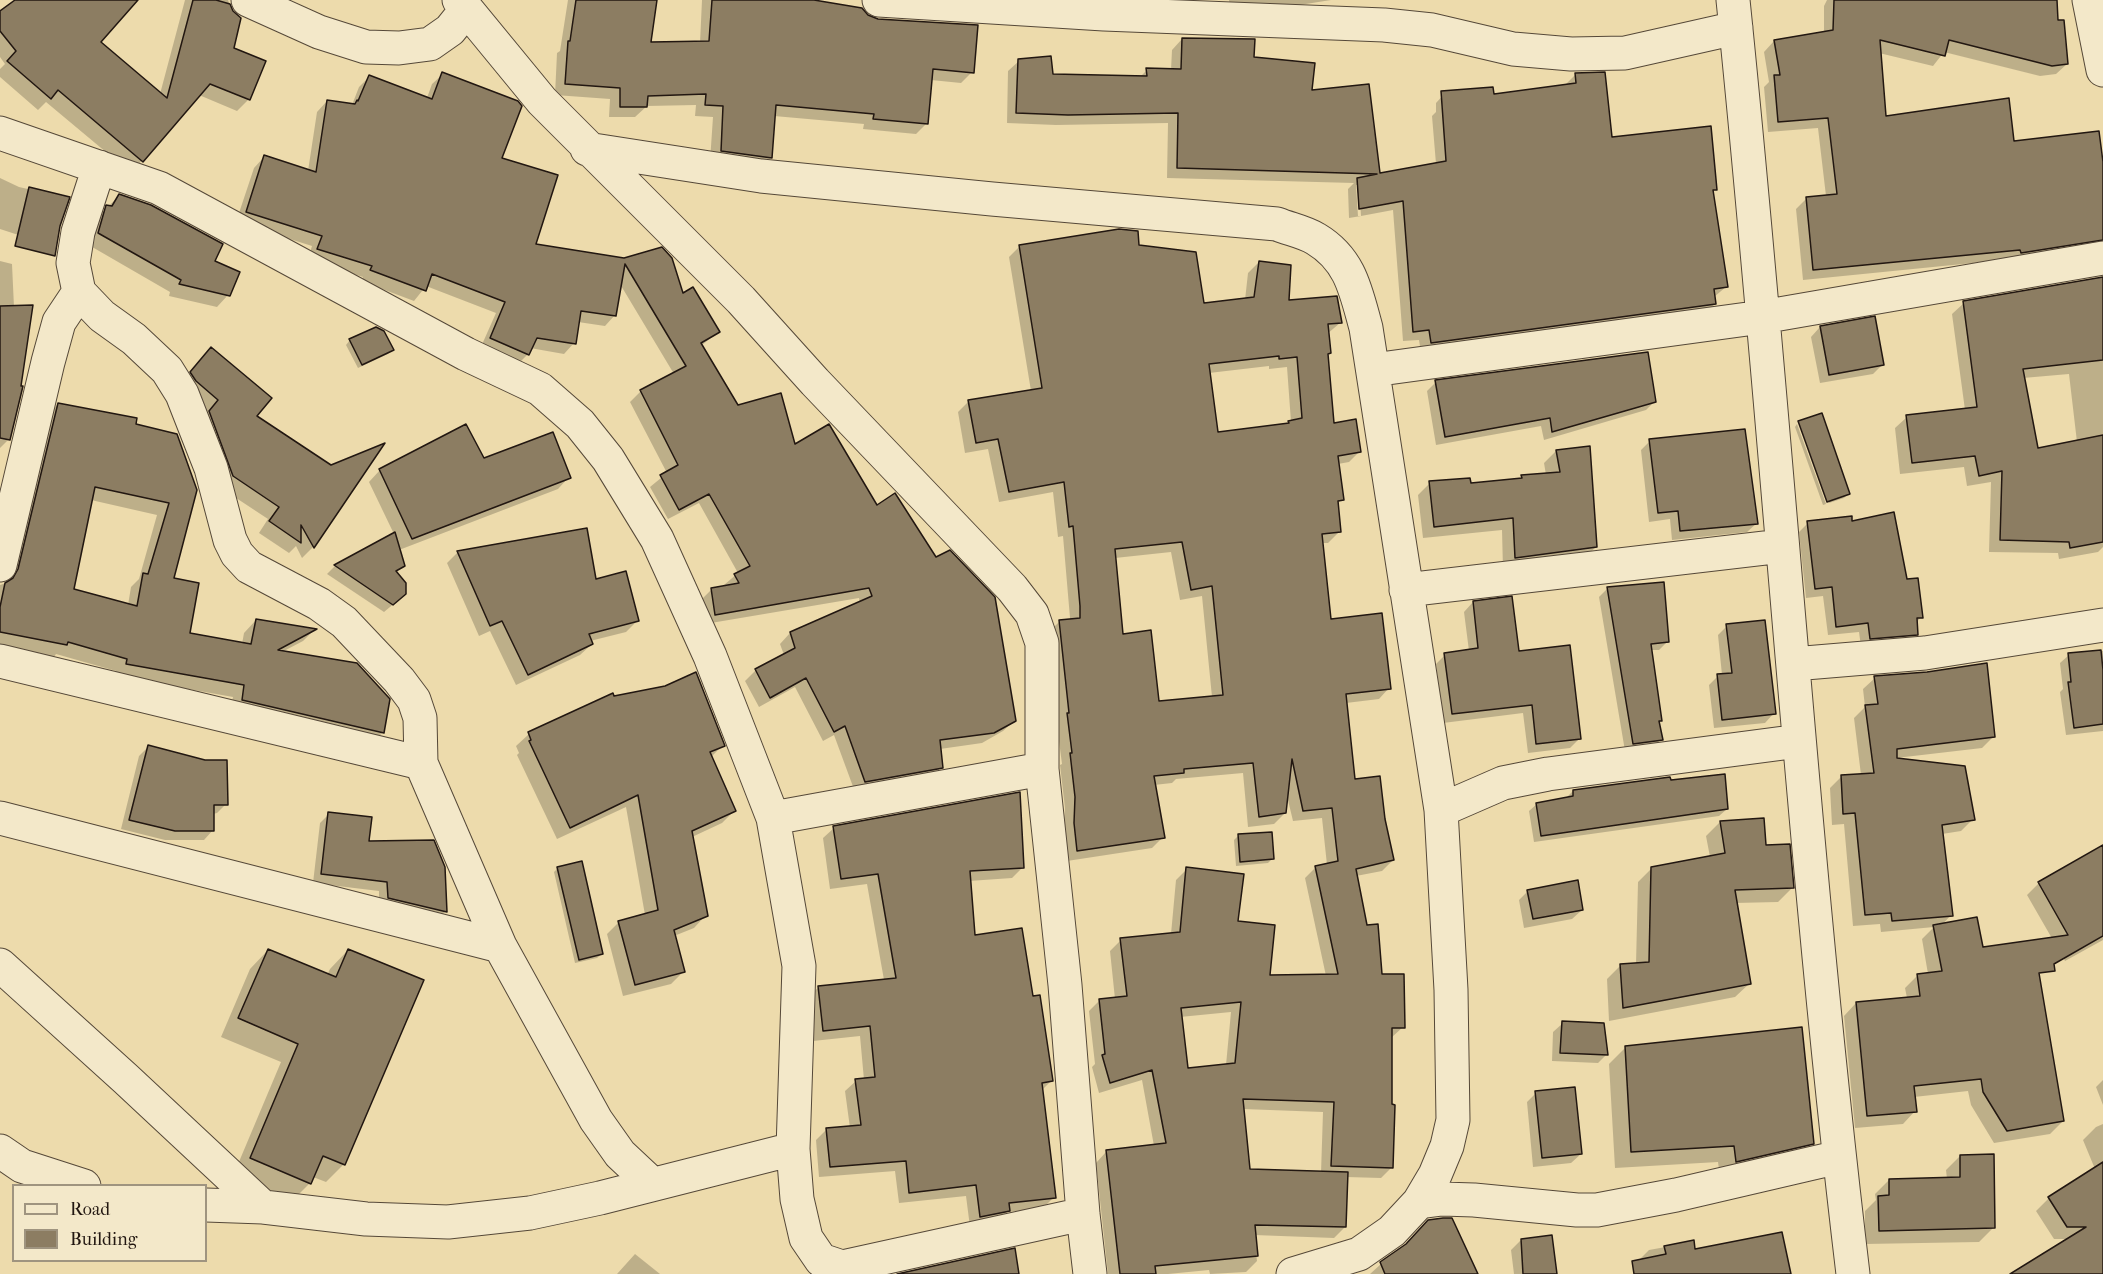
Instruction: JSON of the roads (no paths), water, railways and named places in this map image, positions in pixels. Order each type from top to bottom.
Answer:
[{"type":"street","points":[[248,0],[319,32],[366,47],[399,48],[430,44],[450,30],[462,5],[542,101],[741,300],[815,382],[1024,602],[1032,614],[1042,644],[1042,769],[1065,985],[1083,1214],[1090,1274]]},
{"type":"street","points":[[879,0],[1104,14],[1384,25],[1432,30],[1513,49],[1571,54],[1624,52],[1735,14],[1799,741],[1839,1157],[1853,1274]]},
{"type":"street","points":[[2089,0],[2103,70]]},
{"type":"street","points":[[0,133],[159,188],[446,344],[540,389],[580,424],[608,459],[657,539],[710,656],[773,818],[799,966],[793,1149],[796,1199],[806,1238],[821,1260],[842,1267],[1083,1214]]},
{"type":"street","points":[[587,148],[761,176],[1276,224],[1316,239],[1342,260],[1352,280],[1366,327],[1442,810],[1451,990],[1453,1120],[1448,1146],[1435,1175],[1419,1202],[1392,1231],[1359,1254],[1293,1274]]},
{"type":"street","points":[[99,167],[78,232],[73,263],[80,292],[102,316],[134,339],[167,370],[182,394],[204,448],[230,540],[237,554],[249,567],[319,604],[344,622],[372,649],[410,693],[420,718],[421,763],[500,946],[596,1120],[620,1154],[652,1184]]},
{"type":"street","points":[[1373,370],[1762,316],[2103,258]]},
{"type":"street","points":[[0,565],[56,332],[59,322],[80,292]]},
{"type":"street","points":[[1406,590],[1782,546]]},
{"type":"street","points":[[1792,664],[1924,653],[2103,625]]},
{"type":"street","points":[[0,661],[421,763]]},
{"type":"street","points":[[1442,810],[1503,783],[1548,774],[1799,741]]},
{"type":"street","points":[[773,818],[1042,769]]},
{"type":"street","points":[[0,818],[500,946]]},
{"type":"street","points":[[0,965],[263,1207]]},
{"type":"street","points":[[207,1205],[263,1207],[366,1219],[448,1222],[530,1213],[600,1198],[793,1149]]},
{"type":"street","points":[[0,1151],[22,1166],[81,1184]]},
{"type":"street","points":[[1419,1202],[1442,1199],[1474,1200],[1549,1208],[1597,1210],[1676,1195],[1839,1157]]}]
